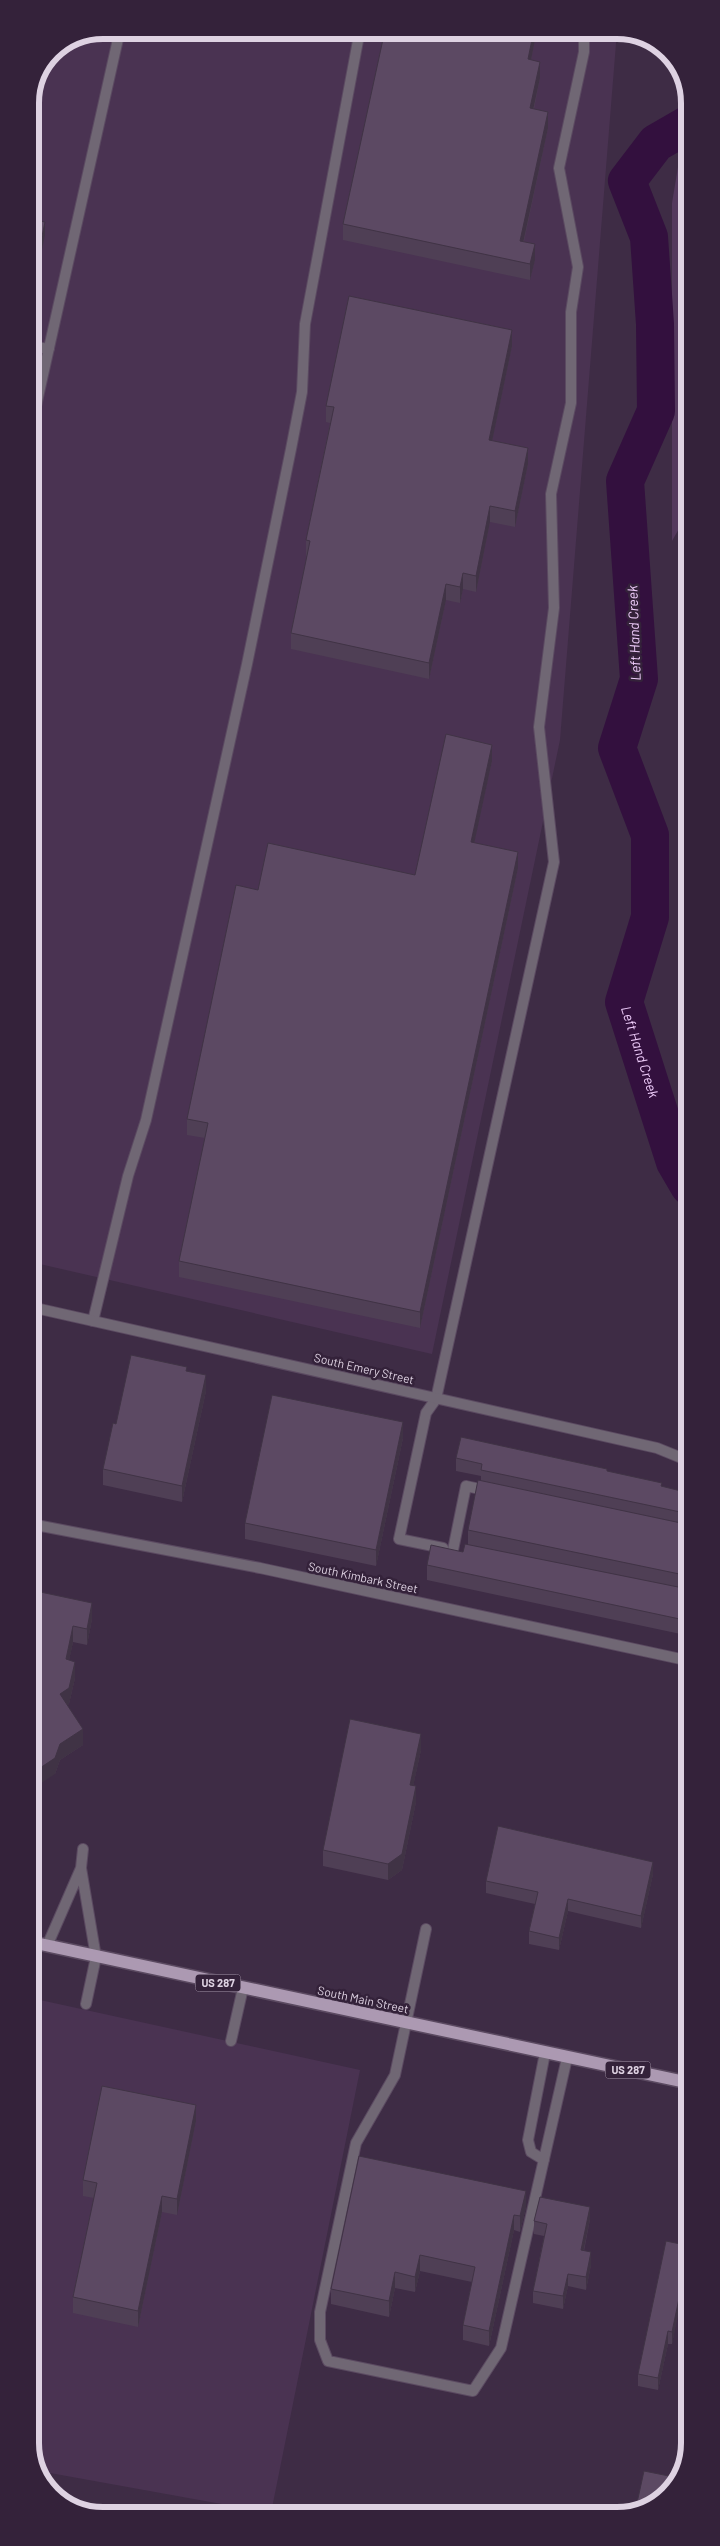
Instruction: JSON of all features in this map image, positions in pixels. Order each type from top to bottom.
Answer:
[{"type":"main road","name":"South Main Street","points":[[39,1944],[681,2081]]},
{"type":"street","points":[[39,380],[49,349],[118,39]]},
{"type":"street","points":[[93,1321],[128,1176],[146,1120],[247,664],[302,392],[305,324],[358,39]]},
{"type":"street","points":[[495,1492],[466,1486],[457,1551],[399,1540],[426,1413],[436,1398],[554,862],[539,728],[554,608],[551,494],[571,403],[571,312],[578,267],[559,168],[584,52],[584,39]]},
{"type":"street","points":[[39,347],[49,349]]},
{"type":"street","name":"South Emery Street","points":[[39,1309],[657,1448],[681,1458]]},
{"type":"street","name":"South Kimbark Street","points":[[39,1526],[270,1570],[681,1659]]},
{"type":"street","points":[[83,1849],[81,1868],[96,1957],[86,2004]]},
{"type":"street","points":[[47,1946],[81,1868]]},
{"type":"street","points":[[426,1929],[394,2075],[356,2143],[320,2312],[320,2340],[328,2361],[473,2391],[501,2348],[566,2058]]},
{"type":"street","points":[[231,2041],[243,1988]]},
{"type":"street","points":[[544,2160],[531,2152],[528,2140],[545,2053]]},
{"type":"shaded area","points":[[616,39],[560,740],[432,1354],[39,1264],[39,103],[40,90],[50,67],[67,50],[90,40]]},
{"type":"shaded area","points":[[681,149],[681,525],[672,541],[672,203]]},
{"type":"shaded area","points":[[39,2000],[360,2070],[272,2507],[238,2507],[46,2472],[42,2464],[39,2443]]},
{"type":"building","points":[[383,39],[532,39],[528,59],[540,62],[530,108],[548,112],[520,241],[535,244],[530,264],[343,224]]},
{"type":"building","points":[[39,221],[45,222],[39,251]]},
{"type":"building","points":[[349,296],[512,330],[489,440],[528,448],[515,511],[490,506],[476,576],[463,573],[460,587],[446,584],[429,663],[291,633],[310,541],[306,540],[334,407],[326,406]]},
{"type":"building","points":[[446,734],[492,745],[471,842],[518,852],[420,1312],[179,1261],[208,1123],[187,1119],[236,885],[258,890],[268,843],[415,875]]},
{"type":"building","points":[[131,1355],[187,1367],[186,1371],[206,1375],[182,1486],[103,1469],[113,1423],[116,1424]]},
{"type":"building","points":[[272,1395],[403,1422],[376,1550],[245,1523]]},
{"type":"building","points":[[461,1437],[607,1469],[607,1471],[662,1483],[661,1486],[681,1491],[681,1512],[481,1470],[482,1464],[456,1458]]},
{"type":"building","points":[[478,1480],[681,1523],[681,1574],[468,1530]]},
{"type":"building","points":[[465,1544],[681,1588],[681,1619],[427,1565],[431,1545],[463,1552]]},
{"type":"building","points":[[39,1592],[92,1603],[87,1629],[73,1626],[66,1659],[75,1662],[69,1688],[60,1694],[83,1729],[60,1744],[55,1758],[39,1769]]},
{"type":"building","points":[[350,1719],[421,1734],[410,1785],[416,1786],[402,1854],[388,1864],[323,1850]]},
{"type":"building","points":[[498,1826],[653,1862],[641,1916],[568,1899],[559,1938],[529,1931],[538,1892],[486,1881]]},
{"type":"building","points":[[102,2086],[196,2105],[177,2199],[162,2196],[138,2311],[73,2297],[97,2183],[83,2180]]},
{"type":"building","points":[[359,2156],[526,2191],[520,2216],[514,2215],[489,2331],[463,2325],[475,2267],[420,2255],[415,2277],[395,2272],[389,2301],[331,2289]]},
{"type":"building","points":[[540,2197],[590,2207],[581,2250],[591,2252],[586,2277],[568,2274],[563,2296],[533,2291],[547,2224],[534,2221]]},
{"type":"building","points":[[666,2241],[681,2244],[681,2289],[672,2332],[668,2331],[658,2378],[638,2374]]},
{"type":"building","points":[[644,2471],[672,2476],[653,2496],[637,2504]]},
{"type":"waterway","name":"Left Hand Creek","points":[[681,129],[656,143],[627,181],[649,237],[655,324],[656,411],[625,481],[639,679],[617,748],[650,835],[650,917],[624,1002],[675,1162],[681,1172]]}]
